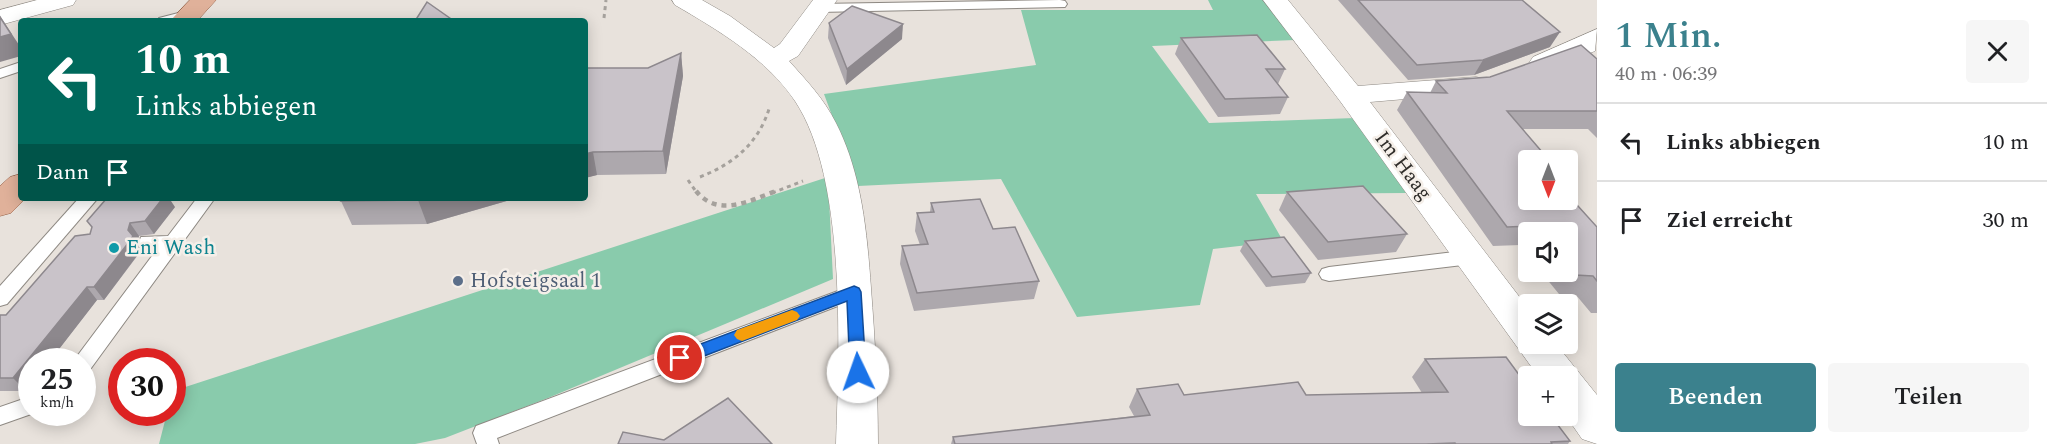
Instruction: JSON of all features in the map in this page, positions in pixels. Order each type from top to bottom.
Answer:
[{"type":"main road","points":[[0,205],[18,187]]},
{"type":"street","points":[[0,18],[64,0]]},
{"type":"street","points":[[684,0],[721,21],[772,60],[809,100],[833,149],[849,224],[858,372],[857,444]]},
{"type":"street","name":"Im Haag","points":[[1275,0],[1350,94],[1518,321]]},
{"type":"street","points":[[772,60],[789,50],[822,4]]},
{"type":"street","points":[[1350,94],[1423,92],[1478,85],[1586,45],[1597,37]]},
{"type":"street","points":[[1543,354],[1552,366]]},
{"type":"street","points":[[1578,401],[1597,427]]},
{"type":"lane","points":[[822,4],[1060,4]]},
{"type":"lane","points":[[174,18],[193,12]]},
{"type":"lane","points":[[0,74],[18,67]]},
{"type":"lane","points":[[0,299],[87,201]]},
{"type":"lane","points":[[95,348],[204,201]]},
{"type":"lane","points":[[53,240],[72,240]]},
{"type":"lane","points":[[148,242],[174,242]]},
{"type":"lane","points":[[1329,274],[1471,257]]},
{"type":"lane","points":[[488,444],[484,433],[854,292]]},
{"type":"lane","points":[[0,416],[18,410]]},
{"type":"path","points":[[604,18],[606,0]]},
{"type":"path","points":[[700,177],[734,160],[762,130],[769,109]]},
{"type":"path","points":[[688,180],[699,196],[716,206],[730,206],[838,170]]},
{"type":"green space","points":[[1208,0],[1268,0],[1295,40],[1152,46],[1209,123],[1355,118],[1406,193],[1256,194],[1283,241],[1213,249],[1200,305],[1077,317],[1001,179],[858,186],[824,94],[1036,65],[1021,10],[1213,10]]},
{"type":"green space","points":[[828,177],[833,279],[548,398],[445,438],[415,444],[159,444],[164,426],[186,426],[186,387]]},
{"type":"building","points":[[1358,0],[1522,0],[1560,32],[1483,60],[1417,65]]},
{"type":"building","points":[[427,2],[450,18],[417,18]]},
{"type":"building","points":[[852,6],[903,24],[847,69],[829,23]]},
{"type":"building","points":[[0,17],[11,34],[0,37]]},
{"type":"building","points":[[1257,35],[1285,69],[1266,69],[1288,97],[1225,99],[1181,38]]},
{"type":"building","points":[[1581,45],[1597,59],[1597,111],[1507,111],[1540,150],[1518,150],[1518,210],[1578,210],[1578,206],[1597,227],[1597,281],[1593,276],[1578,275],[1578,222],[1518,222],[1518,227],[1507,227],[1407,92],[1447,93],[1436,81],[1490,77]]},
{"type":"building","points":[[681,53],[663,151],[588,153],[588,68],[648,68]]},
{"type":"building","points":[[1363,186],[1407,234],[1328,242],[1287,192]]},
{"type":"building","points":[[980,199],[993,229],[1015,227],[1039,281],[917,293],[902,246],[928,244],[917,213],[934,212],[931,203]]},
{"type":"building","points":[[104,201],[161,201],[145,221],[130,223],[128,230],[133,236],[129,242],[94,287],[87,287],[37,348],[18,348],[18,372],[13,378],[0,378],[0,315],[6,315],[75,236],[90,234],[92,227],[87,221]]},
{"type":"building","points":[[1284,237],[1311,273],[1272,277],[1245,241]]},
{"type":"building","points":[[1506,357],[1518,373],[1518,426],[1559,426],[1570,441],[1551,442],[1552,444],[955,444],[953,437],[1150,415],[1137,389],[1178,384],[1184,395],[1298,382],[1306,395],[1448,392],[1425,359]]},
{"type":"building","points":[[728,398],[772,444],[618,444],[623,432],[664,440]]},
{"type":"slow traffic","points":[[742,335],[792,316]]},
{"type":"place","name":"Eni Wash","points":[[114,248]]},
{"type":"place","name":"Hofsteigsaal 1","points":[[458,281]]},
{"type":"route","points":[[680,358],[854,292],[858,372]]}]
